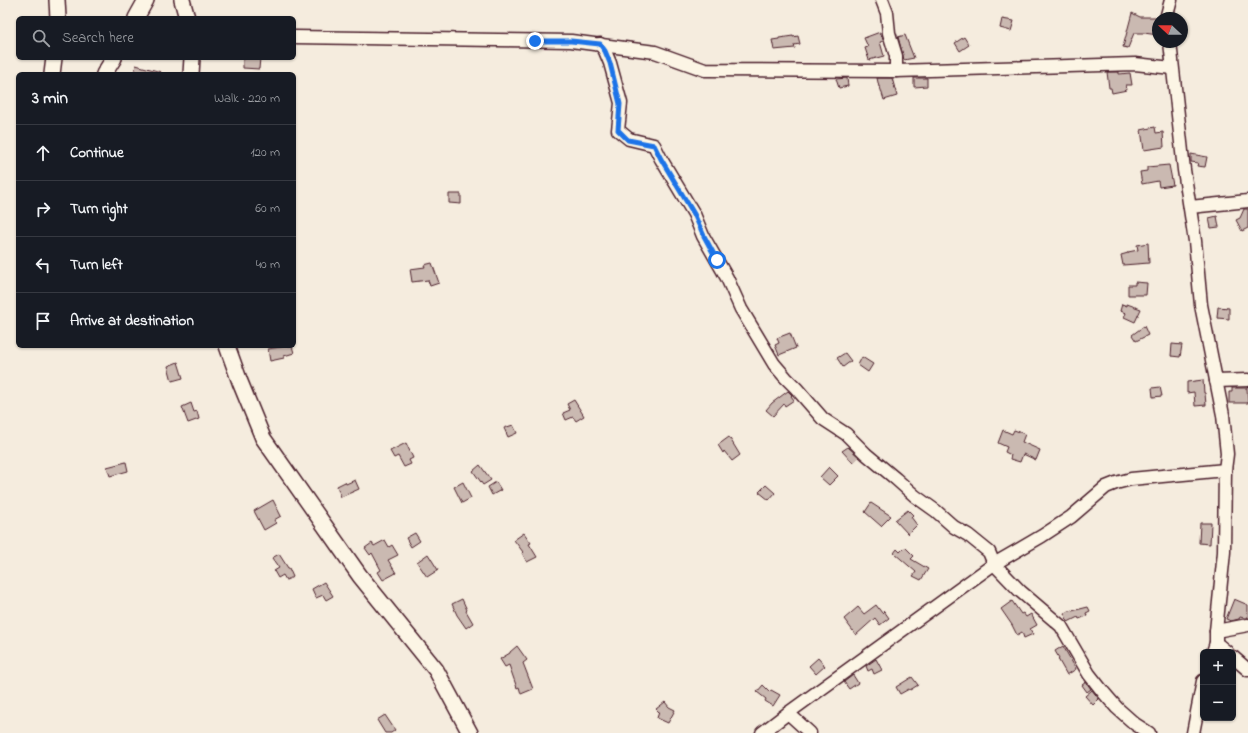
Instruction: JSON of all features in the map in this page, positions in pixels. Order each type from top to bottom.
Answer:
[{"type":"main road","points":[[57,0],[58,16]]},
{"type":"main road","points":[[137,16],[146,0]]},
{"type":"main road","points":[[182,0],[186,16]]},
{"type":"main road","points":[[52,72],[54,60]]},
{"type":"main road","points":[[105,72],[113,60]]},
{"type":"main road","points":[[191,72],[192,60]]},
{"type":"main road","points":[[228,348],[263,438],[360,576],[436,670],[470,733]]},
{"type":"street","points":[[882,0],[887,13],[889,33],[896,56],[896,71]]},
{"type":"street","points":[[1168,12],[1171,0]]},
{"type":"street","points":[[296,37],[571,41],[655,52],[705,70],[896,71],[1135,64],[1172,68]]},
{"type":"street","points":[[600,44],[610,63],[620,104],[618,130],[628,140],[654,145],[694,214],[741,309],[774,364],[823,419],[846,434],[866,454],[915,496],[989,552],[994,564],[1020,591],[1061,626],[1089,674],[1104,693],[1126,716],[1149,733]]},
{"type":"street","points":[[1170,48],[1184,170],[1195,241],[1202,305],[1223,415],[1227,454],[1225,470],[1224,546],[1215,642]]},
{"type":"street","points":[[1190,206],[1248,201]]},
{"type":"street","points":[[1216,381],[1248,380]]},
{"type":"street","points":[[762,733],[994,564],[1071,517],[1106,487],[1131,479],[1225,470]]},
{"type":"street","points":[[1215,642],[1248,625]]},
{"type":"street","points":[[1215,642],[1223,649]]},
{"type":"street","points":[[1236,660],[1248,670]]},
{"type":"street","points":[[1193,733],[1202,685]]},
{"type":"street","points":[[788,713],[810,733]]},
{"type":"building","points":[[1132,13],[1140,17],[1152,17],[1152,34],[1134,33],[1128,48],[1123,47]]},
{"type":"building","points":[[1002,19],[1014,21],[1011,31],[1000,28]]},
{"type":"building","points":[[880,32],[884,41],[880,42],[884,56],[869,60],[865,48],[868,47],[864,38]]},
{"type":"building","points":[[905,35],[914,58],[904,60],[898,37]]},
{"type":"building","points":[[798,36],[800,44],[794,45],[795,48],[774,50],[772,40]]},
{"type":"building","points":[[964,37],[969,45],[960,51],[955,43]]},
{"type":"building","points":[[243,60],[260,60],[259,69],[243,68]]},
{"type":"building","points":[[136,65],[161,72],[134,72]]},
{"type":"building","points":[[1107,72],[1119,72],[1119,74],[1130,73],[1132,85],[1126,85],[1127,90],[1112,93],[1111,88],[1109,88]]},
{"type":"building","points":[[847,78],[848,86],[839,88],[836,79]]},
{"type":"building","points":[[877,78],[892,78],[897,96],[884,100]]},
{"type":"building","points":[[914,78],[927,78],[927,86],[914,87]]},
{"type":"building","points":[[1155,127],[1156,133],[1163,132],[1164,147],[1144,150],[1141,130]]},
{"type":"building","points":[[1191,154],[1207,157],[1205,167],[1197,166],[1198,163],[1191,162]]},
{"type":"building","points":[[1169,165],[1173,185],[1159,187],[1158,181],[1142,184],[1140,172],[1147,171],[1147,167]]},
{"type":"building","points":[[449,194],[461,194],[461,204],[449,203]]},
{"type":"building","points":[[1244,209],[1248,209],[1248,228],[1242,231],[1236,220],[1240,218]]},
{"type":"building","points":[[1217,216],[1219,227],[1211,228],[1209,218]]},
{"type":"building","points":[[1148,243],[1149,263],[1123,265],[1121,255],[1138,250],[1137,245]]},
{"type":"building","points":[[432,263],[439,283],[430,286],[428,280],[412,282],[410,269],[425,267],[424,265]]},
{"type":"building","points":[[1135,282],[1147,283],[1146,295],[1128,295],[1128,285],[1135,285]]},
{"type":"building","points":[[1122,304],[1127,306],[1127,304],[1141,309],[1135,322],[1124,317],[1126,313],[1120,311]]},
{"type":"building","points":[[1218,307],[1229,308],[1229,319],[1217,318]]},
{"type":"building","points":[[1144,326],[1148,335],[1136,341],[1132,335]]},
{"type":"building","points":[[790,333],[796,348],[779,355],[775,345],[779,343],[777,338]]},
{"type":"building","points":[[1172,344],[1182,345],[1180,357],[1171,356]]},
{"type":"building","points":[[293,348],[294,353],[284,356],[284,358],[270,361],[268,349]]},
{"type":"building","points":[[845,353],[851,361],[843,367],[837,358]]},
{"type":"building","points":[[862,357],[873,364],[868,372],[858,365]]},
{"type":"building","points":[[178,362],[183,378],[172,381],[168,366]]},
{"type":"building","points":[[1203,380],[1206,405],[1195,406],[1194,392],[1187,393],[1187,382]]},
{"type":"building","points":[[1160,387],[1162,396],[1153,397],[1152,388]]},
{"type":"building","points":[[1232,388],[1247,388],[1248,403],[1229,403],[1229,392],[1232,392]]},
{"type":"building","points":[[788,391],[794,400],[785,406],[784,404],[773,416],[766,410],[772,403]]},
{"type":"building","points":[[574,400],[584,416],[576,421],[573,417],[566,420],[563,413],[570,410],[567,404]]},
{"type":"building","points":[[191,403],[194,412],[197,411],[199,419],[188,423],[182,407]]},
{"type":"building","points":[[513,425],[517,433],[508,437],[504,428]]},
{"type":"building","points":[[1003,430],[1012,434],[1014,430],[1025,434],[1022,442],[1040,450],[1036,460],[1023,454],[1020,462],[1010,459],[1011,455],[1005,452],[1007,447],[998,443]]},
{"type":"building","points":[[729,437],[740,455],[732,461],[724,451],[723,453],[718,445]]},
{"type":"building","points":[[406,443],[413,458],[409,460],[411,464],[404,467],[398,456],[394,458],[390,451]]},
{"type":"building","points":[[848,447],[859,457],[853,463],[842,451]]},
{"type":"building","points":[[126,462],[128,471],[110,476],[107,467]]},
{"type":"building","points":[[480,465],[491,480],[483,485],[473,471]]},
{"type":"building","points":[[829,467],[838,476],[829,485],[820,477]]},
{"type":"building","points":[[355,480],[359,489],[341,497],[337,486],[345,482],[346,484]]},
{"type":"building","points":[[463,482],[471,498],[462,503],[454,487]]},
{"type":"building","points":[[496,482],[501,490],[492,495],[488,487]]},
{"type":"building","points":[[766,485],[775,493],[769,500],[759,492]]},
{"type":"building","points":[[273,500],[281,516],[274,520],[276,523],[264,530],[254,511]]},
{"type":"building","points":[[871,503],[891,516],[881,526],[865,512]]},
{"type":"building","points":[[908,510],[913,515],[911,517],[917,525],[908,534],[895,520]]},
{"type":"building","points":[[1200,523],[1211,523],[1210,544],[1199,543]]},
{"type":"building","points":[[415,533],[420,541],[411,547],[406,538]]},
{"type":"building","points":[[524,533],[531,543],[529,544],[537,557],[527,562],[522,553],[523,552],[514,540]]},
{"type":"building","points":[[385,540],[389,547],[392,545],[398,555],[388,560],[396,573],[383,580],[378,572],[381,570],[372,553],[370,555],[365,548],[372,543],[374,546]]},
{"type":"building","points":[[905,547],[914,556],[911,559],[928,569],[921,580],[913,576],[916,572],[894,553],[897,549],[900,552]]},
{"type":"building","points":[[279,554],[289,568],[293,577],[286,580],[283,575],[278,578],[274,571],[279,568],[272,558]]},
{"type":"building","points":[[428,554],[438,570],[427,577],[417,562]]},
{"type":"building","points":[[324,582],[333,596],[326,600],[323,595],[316,598],[312,589]]},
{"type":"building","points":[[462,599],[467,610],[466,611],[473,623],[466,628],[457,615],[452,604]]},
{"type":"building","points":[[1234,599],[1248,605],[1248,618],[1240,617],[1239,619],[1231,621],[1226,619]]},
{"type":"building","points":[[1012,601],[1021,614],[1023,613],[1026,617],[1031,614],[1037,625],[1030,629],[1033,634],[1024,638],[1022,632],[1017,635],[1001,609]]},
{"type":"building","points":[[876,605],[882,613],[884,611],[889,618],[880,625],[875,618],[856,635],[844,619],[858,607],[864,614]]},
{"type":"building","points":[[1088,607],[1090,611],[1086,613],[1087,616],[1079,619],[1078,617],[1068,622],[1064,613]]},
{"type":"building","points":[[517,646],[527,660],[523,663],[533,689],[521,694],[519,687],[517,688],[509,665],[505,667],[500,659],[510,653]]},
{"type":"building","points":[[1063,646],[1076,669],[1067,675],[1055,651]]},
{"type":"building","points":[[818,658],[825,666],[816,674],[809,666]]},
{"type":"building","points":[[876,659],[882,670],[874,674],[872,669],[868,671],[866,666]]},
{"type":"building","points":[[853,675],[858,683],[849,689],[844,682]]},
{"type":"building","points":[[912,677],[918,685],[900,694],[896,687]]},
{"type":"building","points":[[1086,682],[1091,689],[1087,692],[1082,685]]},
{"type":"building","points":[[763,685],[770,692],[771,690],[780,695],[773,706],[765,701],[766,699],[757,692]]},
{"type":"building","points":[[1092,690],[1099,699],[1093,705],[1085,696]]},
{"type":"building","points":[[665,702],[669,707],[675,710],[668,723],[657,718],[659,712],[656,709]]},
{"type":"building","points":[[385,715],[395,730],[391,733],[385,733],[377,720]]},
{"type":"route","points":[[535,41],[571,41],[600,44],[610,63],[620,104],[618,130],[628,140],[654,145],[694,214],[698,225],[717,260]]}]
